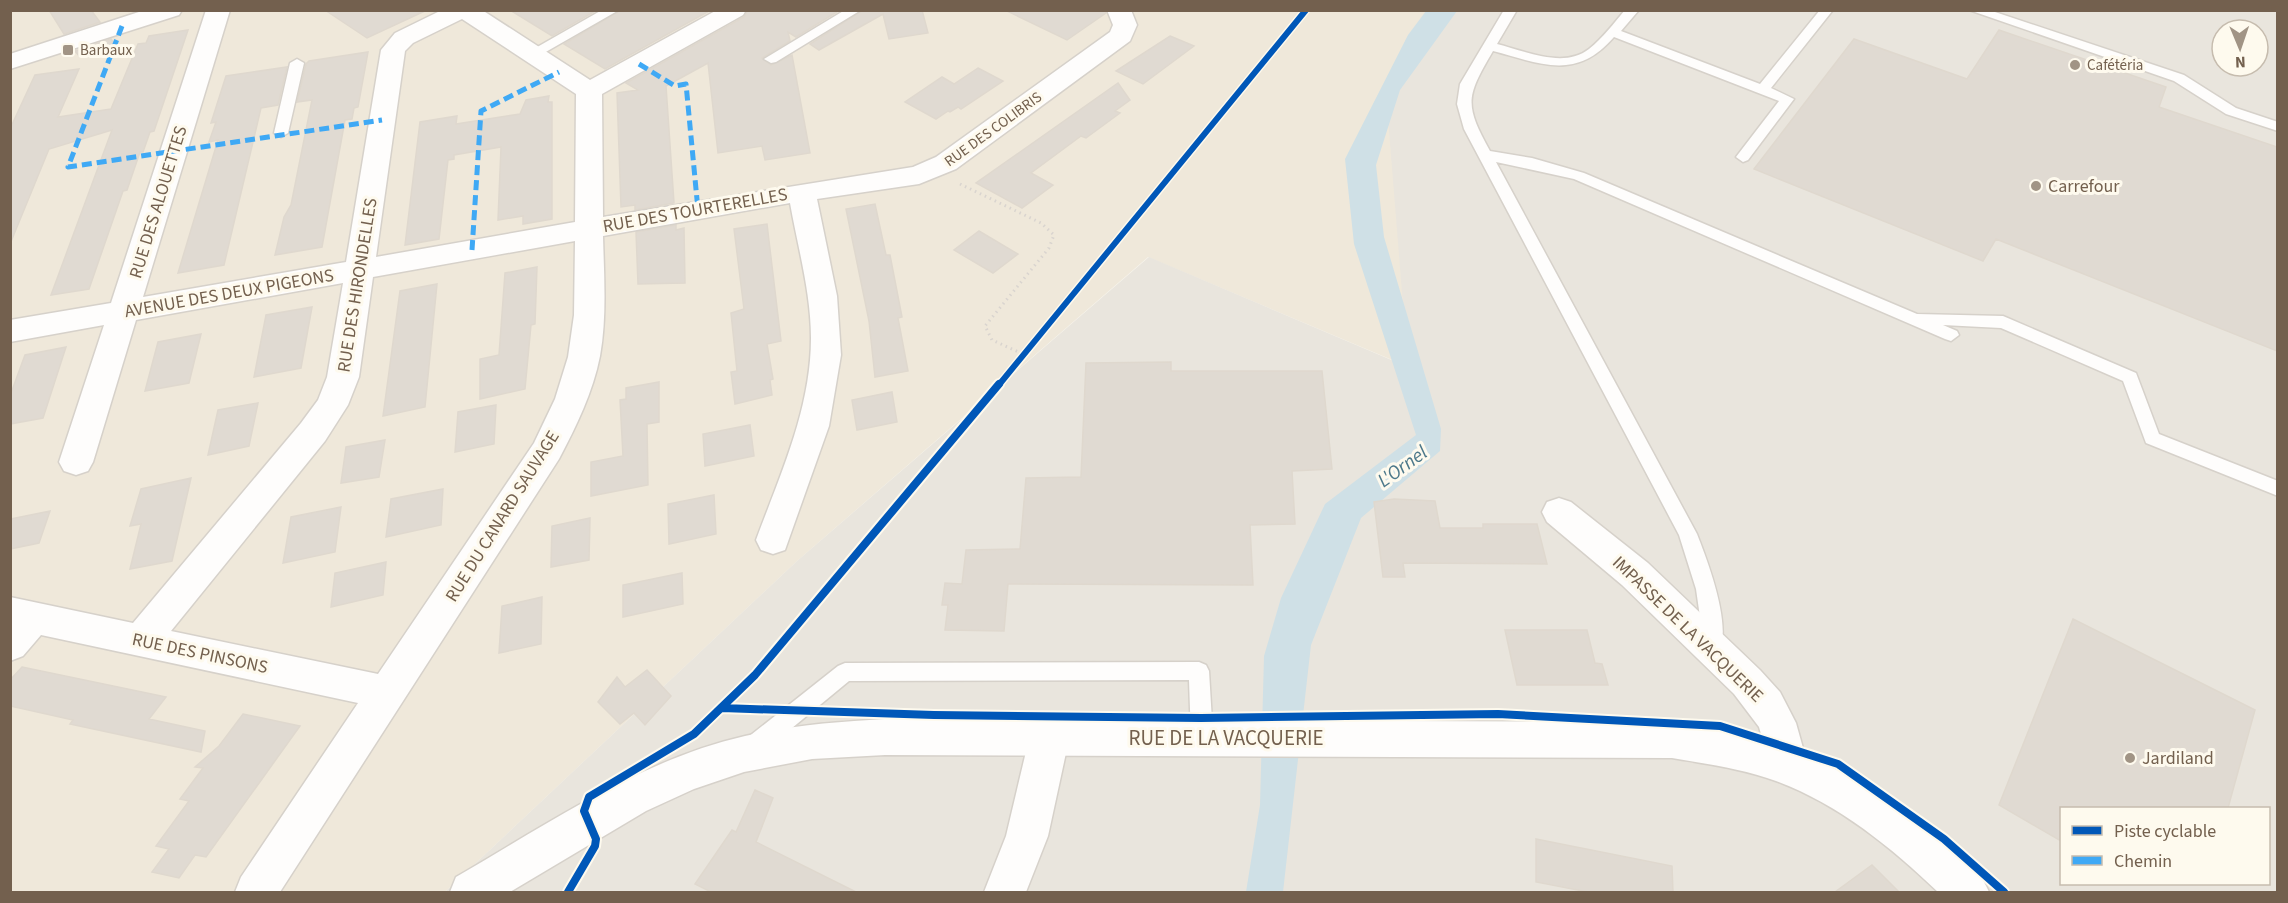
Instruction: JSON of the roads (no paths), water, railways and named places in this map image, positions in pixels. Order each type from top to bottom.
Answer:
[{"type":"street","name":"RUE DES ALOUETTES","points":[[76,462],[218,10]]},
{"type":"street","points":[[463,10],[589,91],[735,10]]},
{"type":"street","name":"RUE DES HIRONDELLES","points":[[141,641],[313,432],[332,405],[343,377],[394,46],[404,38],[463,10]]},
{"type":"street","points":[[10,62],[156,13]]},
{"type":"street","name":"RUE DES COLIBRIS","points":[[802,192],[919,175],[933,170],[1121,36],[1122,18]]},
{"type":"street","name":"RUE DU CANARD SAUVAGE","points":[[255,892],[389,693],[547,450],[571,399],[584,357],[589,315],[589,91]]},
{"type":"street","name":"RUE DES TOURTERELLES","points":[[590,229],[802,192],[824,319],[826,354],[810,437],[773,540]]},
{"type":"street","name":"AVENUE DES DEUX PIGEONS","points":[[10,331],[590,229]]},
{"type":"street","name":"IMPASSE DE LA VACQUERIE","points":[[1559,512],[1635,574],[1712,646],[1766,704],[1777,723],[1788,766]]},
{"type":"street","points":[[10,645],[22,615]]},
{"type":"street","name":"RUE DES PINSONS","points":[[22,615],[389,693]]},
{"type":"street","name":"RUE DE LA VACQUERIE","points":[[473,891],[632,797],[686,773],[744,754],[812,741],[885,737],[1672,740],[1733,750],[1788,766],[1836,788],[1882,817],[1927,853],[1968,892]]},
{"type":"street","points":[[1005,892],[1027,836],[1049,739]]},
{"type":"lane","points":[[531,54],[613,10]]},
{"type":"lane","points":[[771,59],[855,10]]},
{"type":"lane","points":[[1511,10],[1467,84],[1464,104],[1471,129],[1688,534],[1700,565],[1708,596],[1712,646]]},
{"type":"lane","points":[[1490,46],[1557,61],[1577,60],[1592,53],[1633,10]]},
{"type":"lane","points":[[1763,90],[1827,10]]},
{"type":"lane","points":[[1975,10],[2179,78],[2231,111],[2277,127]]},
{"type":"lane","points":[[1612,32],[1787,99],[1743,157]]},
{"type":"lane","points":[[281,133],[297,63]]},
{"type":"lane","points":[[1484,155],[1532,163],[1579,176],[1951,335]]},
{"type":"lane","points":[[1908,317],[2003,322],[2130,377],[2152,438],[2277,489]]},
{"type":"lane","points":[[744,754],[845,672],[1199,671],[1202,738]]},
{"type":"water","name":"L'Ornel","points":[[1426,11],[1457,11],[1400,90],[1376,165],[1384,237],[1441,429],[1440,451],[1361,518],[1311,645],[1283,892],[1246,892],[1260,805],[1264,656],[1281,598],[1325,504],[1416,435],[1354,244],[1345,159],[1408,35]]},
{"type":"place","name":"Barbaux","points":[[68,50]]},
{"type":"place","name":"Cafétéria","points":[[2075,65]]},
{"type":"place","name":"Carrefour","points":[[2036,186]]},
{"type":"place","name":"Jardiland","points":[[2130,758]]}]
